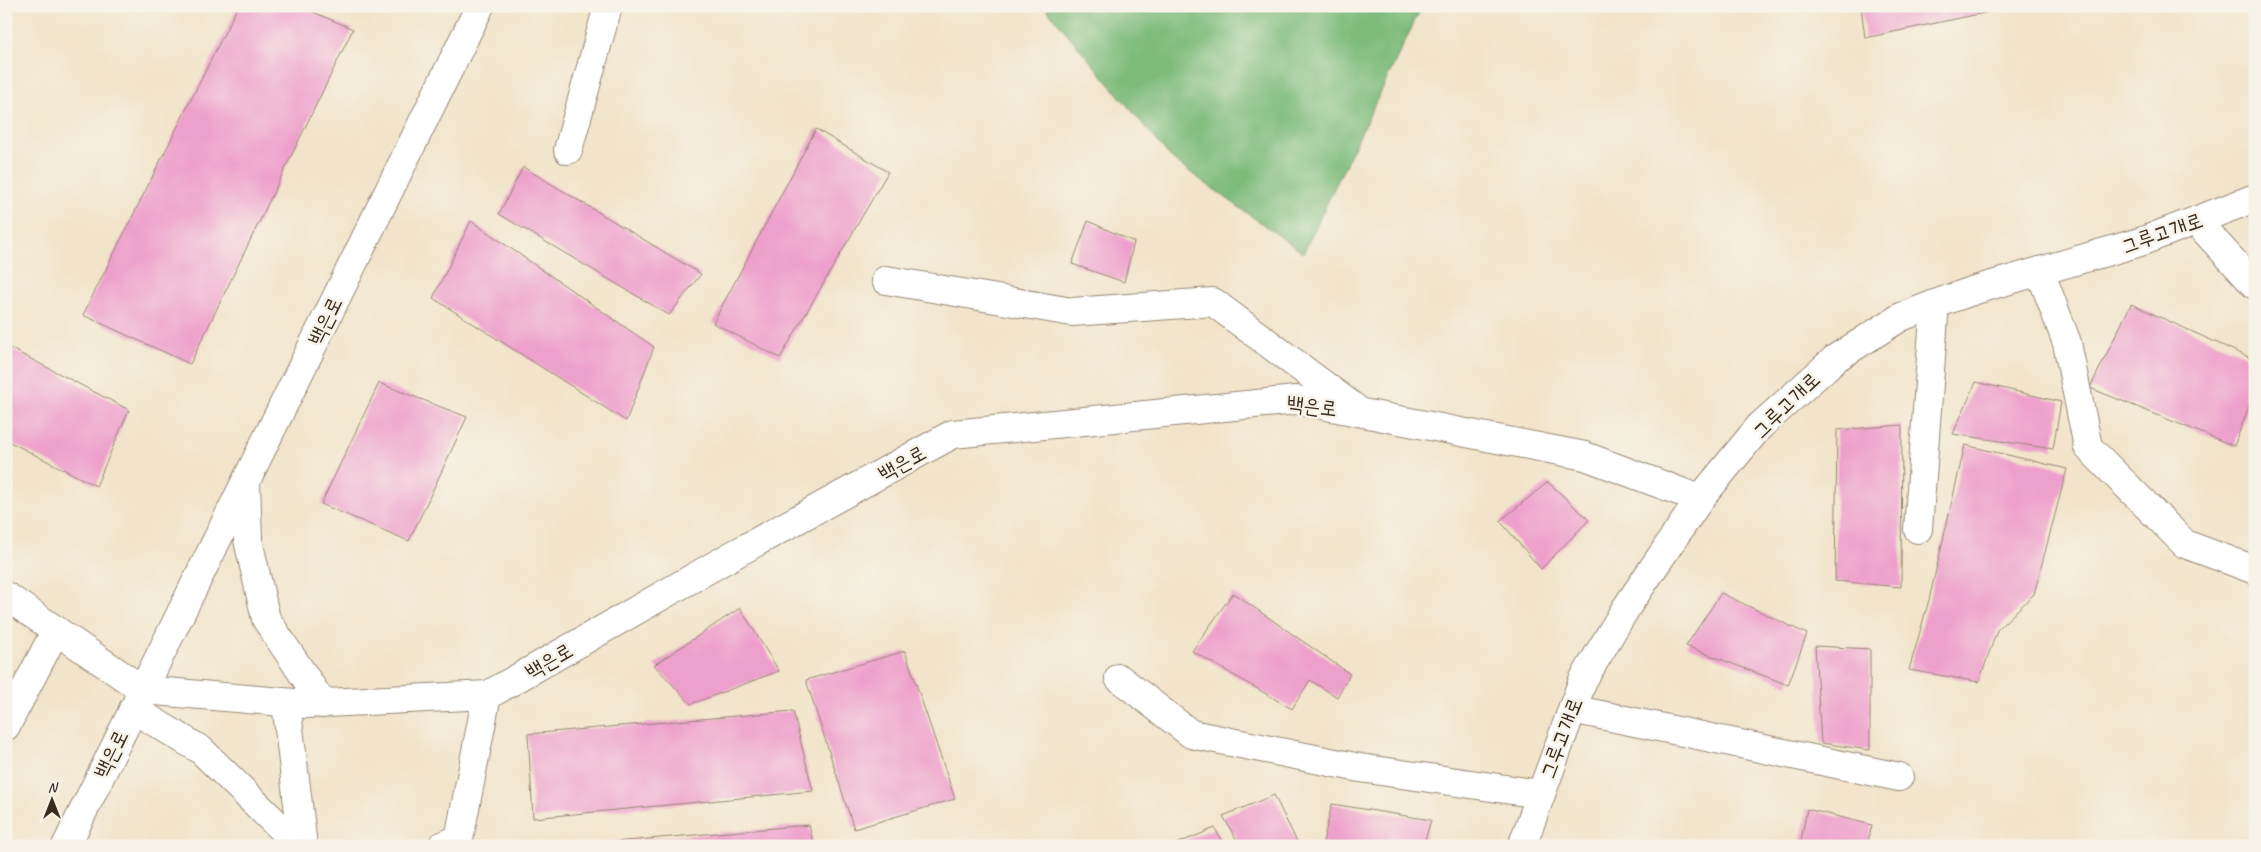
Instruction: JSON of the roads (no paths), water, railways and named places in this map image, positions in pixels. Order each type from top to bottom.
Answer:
[{"type":"street","name":"백은로","points":[[66,846],[480,6]]},
{"type":"street","points":[[568,150],[608,6]]},
{"type":"street","name":"그루고개로","points":[[1522,846],[1583,680],[1626,608],[1700,499],[1759,427],[1836,358],[1901,317],[1935,304],[1975,290],[2140,242],[2255,198]]},
{"type":"street","points":[[2196,222],[2255,285]]},
{"type":"street","points":[[2040,271],[2067,343],[2088,447],[2185,544],[2255,570]]},
{"type":"street","points":[[886,280],[1072,312],[1212,302],[1361,412]]},
{"type":"street","points":[[1918,529],[1935,304]]},
{"type":"street","name":"백은로","points":[[138,699],[323,704],[487,695],[953,434],[1296,400],[1585,456],[1700,499]]},
{"type":"street","points":[[246,480],[248,540],[266,619],[323,704]]},
{"type":"street","points":[[6,596],[56,630],[201,750],[298,846]]},
{"type":"street","points":[[6,726],[56,630]]},
{"type":"street","points":[[1119,678],[1190,734],[1360,768],[1540,794]]},
{"type":"street","points":[[442,846],[459,839],[487,695]]},
{"type":"street","points":[[286,703],[303,846]]},
{"type":"street","points":[[1572,709],[1899,777]]}]
